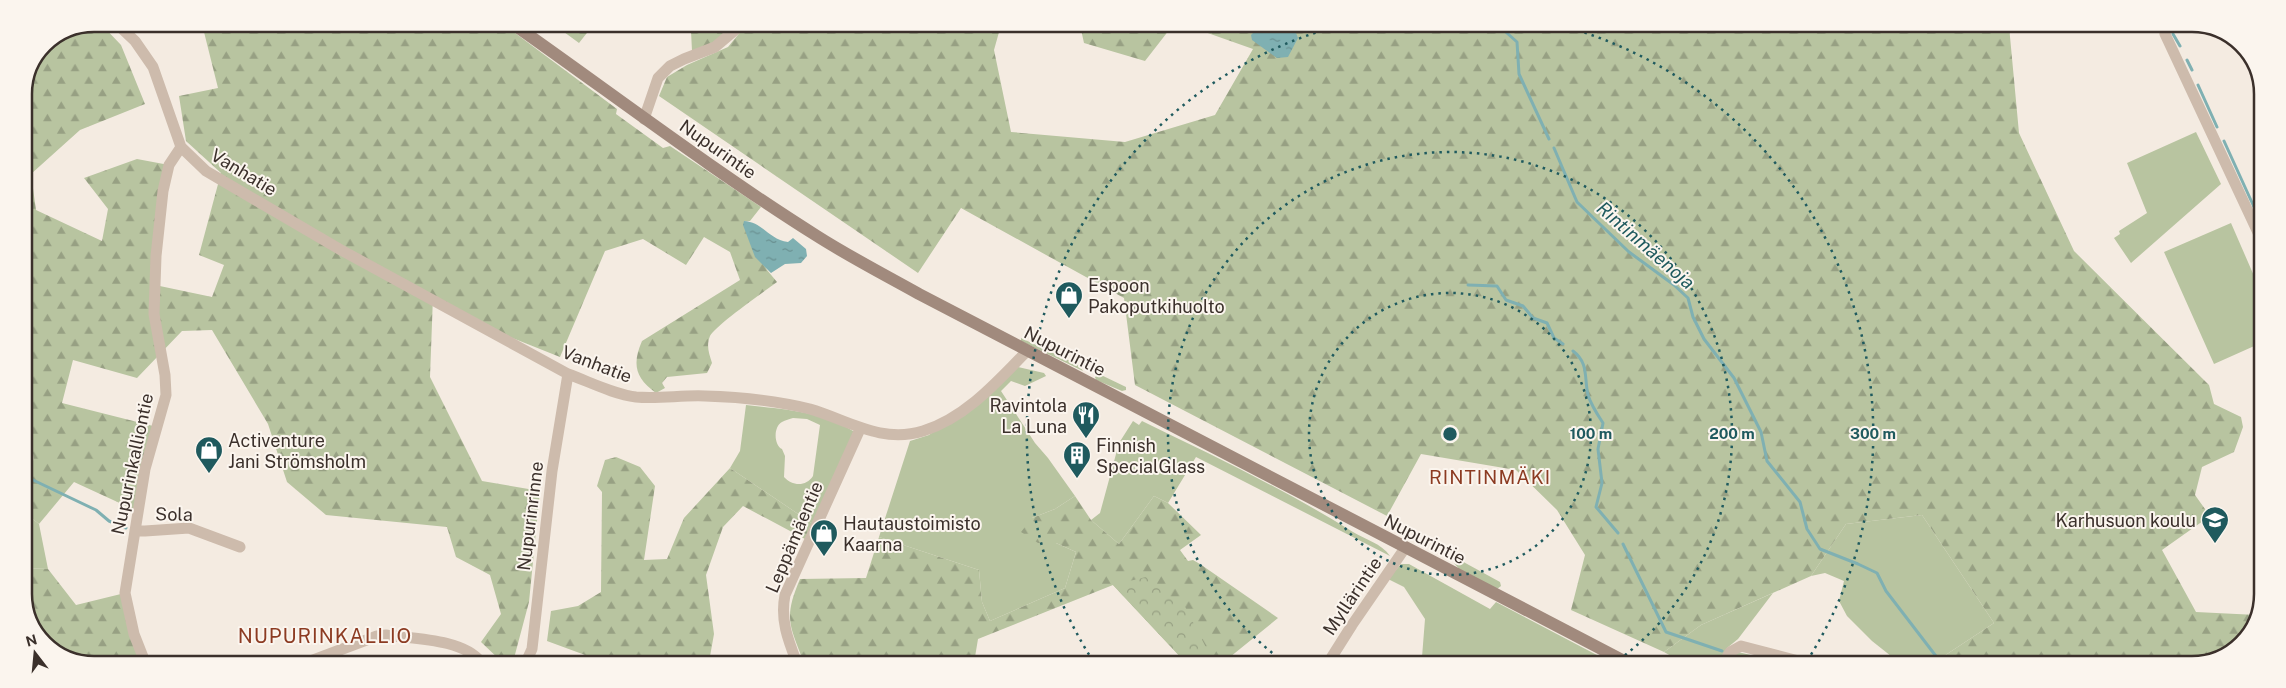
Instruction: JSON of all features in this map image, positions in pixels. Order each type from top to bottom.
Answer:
[{"type":"main road","name":"Nupurintie","points":[[523,32],[644,119],[818,236],[919,294],[1614,656]]},
{"type":"street","points":[[126,32],[135,41],[153,67],[181,147]]},
{"type":"street","points":[[644,119],[658,78],[677,63],[715,48],[732,32]]},
{"type":"street","points":[[2165,32],[2253,223]]},
{"type":"street","name":"Vanhatie","points":[[181,147],[193,161],[206,171],[341,250],[568,374],[604,388],[634,396],[704,396],[790,405],[836,418],[860,429],[893,435],[907,434],[923,431],[944,421],[996,384],[1027,351]]},
{"type":"street","name":"Nupurinkalliontie","points":[[143,656],[134,634],[125,594],[144,469],[166,395],[165,375],[154,314],[156,256],[163,191],[169,165],[181,147]]},
{"type":"street","name":"Nupurinrinne","points":[[529,656],[532,649],[552,470],[568,374]]},
{"type":"street","name":"Leppämäentie","points":[[794,656],[784,627],[783,608],[785,595],[860,429]]},
{"type":"street","name":"Sola","points":[[135,530],[189,528],[240,547]]},
{"type":"street","name":"Myllärintie","points":[[1332,656],[1405,548]]},
{"type":"street","points":[[324,656],[377,636],[386,635],[456,645],[477,656]]},
{"type":"street","points":[[1728,656],[1730,652],[1741,646],[1779,656]]},
{"type":"green space","points":[[95,32],[109,32],[121,45],[145,104],[80,130],[32,173],[32,95],[37,71],[51,51],[71,37]]},
{"type":"green space","points":[[204,32],[514,32],[617,109],[616,114],[663,148],[670,146],[761,207],[750,221],[744,221],[767,270],[777,282],[731,316],[710,336],[708,346],[712,363],[707,373],[667,377],[662,383],[665,388],[656,393],[644,382],[637,370],[637,357],[642,341],[740,280],[730,252],[704,237],[686,265],[643,239],[605,251],[560,357],[495,331],[433,296],[430,377],[482,481],[540,491],[529,602],[515,656],[496,656],[481,642],[501,614],[490,575],[456,557],[447,527],[326,515],[287,482],[268,424],[212,330],[182,331],[137,378],[73,360],[62,403],[157,427],[137,511],[74,482],[39,524],[33,519],[33,460],[34,461],[32,182],[36,210],[102,241],[108,209],[84,178],[137,159],[169,165],[155,285],[212,297],[224,265],[199,255],[221,173],[186,141],[179,96],[218,88]]},
{"type":"green space","points":[[564,32],[588,32],[579,43]]},
{"type":"green space","points":[[691,32],[726,32],[717,42],[692,51]]},
{"type":"green space","points":[[740,32],[999,32],[994,50],[1011,132],[1125,142],[1215,115],[1253,49],[1205,32],[2010,32],[2019,133],[2074,251],[2209,385],[2214,404],[2241,417],[2243,427],[2234,452],[2202,467],[2195,495],[2210,516],[2162,550],[2196,612],[2249,615],[2247,621],[2229,643],[2211,652],[2191,656],[1944,656],[1994,623],[1922,515],[1846,524],[1811,576],[1701,625],[1664,652],[1571,610],[1585,555],[1557,510],[1516,470],[1421,454],[1387,516],[1135,385],[1124,298],[961,208],[918,273],[659,96],[667,77],[687,65],[728,47]]},
{"type":"green space","points":[[1082,32],[1168,32],[1145,61],[1084,43]]},
{"type":"green space","points":[[2196,132],[2221,184],[2131,263],[2114,238],[2120,234],[2119,231],[2147,213],[2127,163]]},
{"type":"green space","points":[[2231,223],[2253,274],[2254,346],[2214,364],[2164,252]]},
{"type":"green space","points":[[1021,338],[1079,365],[1083,371],[1021,341]]},
{"type":"green space","points":[[1018,367],[1044,373],[1046,376],[1025,386],[1011,381],[1001,391],[1035,443],[1075,496],[1055,509],[1032,518],[1038,543],[1056,543],[1076,552],[1065,588],[990,621],[982,602],[979,570],[879,537],[910,441],[929,435]]},
{"type":"green space","points":[[1099,374],[1126,387],[1126,390],[1122,391],[1096,380],[1095,377]]},
{"type":"green space","points":[[746,405],[815,415],[841,424],[853,431],[854,436],[813,524],[730,468],[740,451]],"holes":[[[793,418],[807,419],[820,425],[813,476],[803,484],[795,484],[784,477],[785,456],[777,444],[776,432],[779,424],[785,421]]]},
{"type":"green space","points":[[1133,421],[1139,425],[1142,421],[1223,460],[1378,545],[1390,556],[1196,457],[1168,503],[1154,496],[1119,544],[1091,520],[1100,513],[1119,443]]},
{"type":"green space","points":[[616,457],[640,467],[655,486],[644,560],[667,559],[684,518],[730,468],[813,524],[805,539],[743,506],[723,527],[706,575],[714,634],[710,656],[588,656],[547,641],[551,611],[578,606],[601,592],[602,492],[597,486],[605,460]]},
{"type":"green space","points":[[1075,496],[1091,520],[1119,544],[1154,496],[1168,503],[1201,535],[1180,550],[1188,561],[1193,560],[1200,564],[1278,618],[1231,656],[1179,656],[1113,585],[978,639],[975,656],[801,656],[790,622],[791,604],[800,579],[866,578],[879,537],[979,570],[982,602],[990,621],[1065,588],[1076,552],[1056,543],[1038,543],[1021,532],[1032,518],[1055,509]]},
{"type":"green space","points":[[1922,515],[1994,623],[1944,656],[1891,656],[1872,641],[1847,616],[1839,601],[1844,581],[1825,573],[1811,576],[1846,524]]},
{"type":"green space","points":[[33,519],[39,524],[48,569],[33,568]]},
{"type":"green space","points":[[1458,559],[1500,582],[1501,586],[1497,589],[1459,569],[1454,563]]},
{"type":"green space","points":[[1401,564],[1409,564],[1490,609],[1496,602],[1599,656],[1422,656],[1425,619],[1404,587],[1388,579]]},
{"type":"green space","points":[[33,568],[48,569],[76,605],[125,593],[143,656],[87,655],[71,651],[60,645],[60,628],[44,628],[37,617],[33,597]]},
{"type":"green space","points":[[1150,576],[1176,604],[1180,597],[1210,656],[1179,656],[1113,585]]},
{"type":"green space","points":[[1773,593],[1722,656],[1671,656],[1664,652],[1701,625]]},
{"type":"green space","points":[[1738,652],[1755,656],[1734,656]]},
{"type":"water","points":[[1294,32],[1298,38],[1288,57],[1277,58],[1252,40],[1251,35],[1253,33]]},
{"type":"water","points":[[744,221],[756,224],[781,241],[788,242],[793,238],[806,249],[807,256],[801,263],[785,264],[771,273],[755,257],[743,225]]},
{"type":"waterway","name":"Rintinmäenoja","points":[[1506,32],[1517,42],[1519,74],[1549,139]]},
{"type":"waterway","points":[[2173,34],[2180,46]]},
{"type":"waterway","points":[[2187,60],[2192,70]]},
{"type":"waterway","points":[[2198,85],[2217,127]]},
{"type":"waterway","points":[[2224,141],[2253,205]]},
{"type":"waterway","name":"Rintinmäenoja","points":[[1554,148],[1577,202],[1629,252],[1674,285],[1688,298],[1693,317],[1704,339],[1734,378],[1761,432],[1767,461],[1800,502],[1807,529],[1820,549],[1877,573],[1886,591],[1936,656]]},
{"type":"waterway","points":[[1468,285],[1497,286],[1506,300],[1523,306],[1533,318],[1547,323],[1554,338],[1563,344]]},
{"type":"waterway","points":[[1573,351],[1582,361],[1588,395],[1592,406],[1603,423],[1598,449],[1602,483],[1596,507],[1618,533]]},
{"type":"waterway","points":[[33,480],[96,510],[109,521],[126,528]]},
{"type":"waterway","points":[[1623,544],[1666,632],[1722,651]]},
{"type":"place","name":"Espoon Pakoputkihuolto","points":[[1069,319]]},
{"type":"place","name":"Ravintola La Luna","points":[[1086,439]]},
{"type":"place","name":"Activenture Jani Strömsholm","points":[[209,474]]},
{"type":"place","name":"Finnish SpecialGlass","points":[[1077,479]]},
{"type":"place","name":"Karhusuon koulu","points":[[2215,544]]},
{"type":"place","name":"Hautaustoimisto Kaarna","points":[[824,557]]},
{"type":"district","name":"RINTINMÄKI","points":[[1490,477]]},
{"type":"district","name":"NUPURINKALLIO","points":[[325,636]]}]
